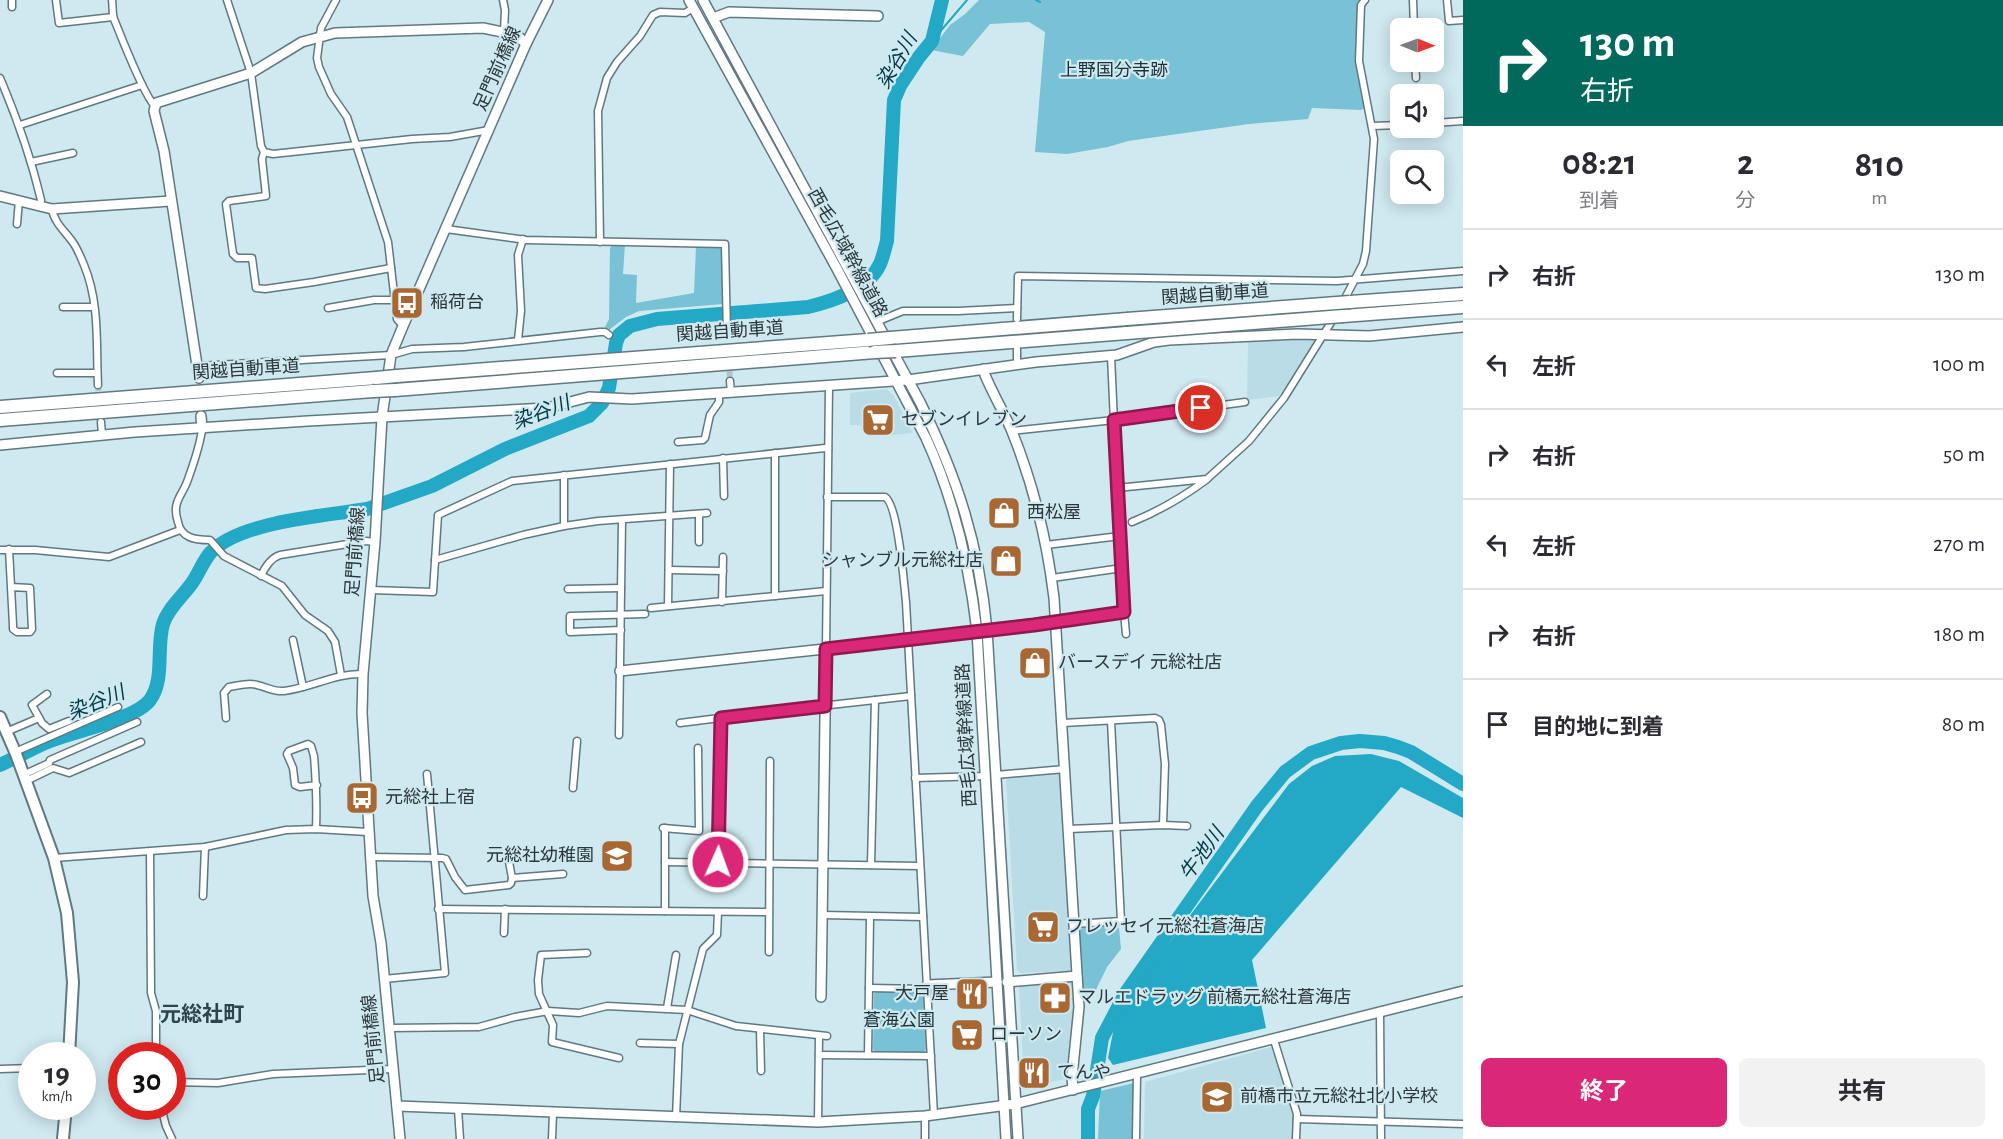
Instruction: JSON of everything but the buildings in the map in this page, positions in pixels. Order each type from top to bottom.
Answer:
[{"type":"highway","name":"関越自動車道","points":[[0,407],[1463,294]]},
{"type":"highway","name":"関越自動車道","points":[[0,420],[1463,307]]},
{"type":"main road","points":[[0,717],[54,858],[67,913],[73,982],[70,1042]]},
{"type":"main road","points":[[63,1139],[65,1120]]},
{"type":"street","points":[[56,0],[59,23],[113,17]]},
{"type":"street","points":[[112,0],[113,17],[142,85],[154,106],[164,151],[199,378]]},
{"type":"street","points":[[227,0],[251,73],[261,146],[264,152],[262,159],[266,196],[229,201],[226,204],[233,255],[237,258],[252,258],[256,288],[265,289],[391,268]]},
{"type":"street","points":[[336,0],[321,28],[317,58],[331,94],[347,117],[388,242],[397,319],[403,326]]},
{"type":"street","points":[[503,0],[504,31]]},
{"type":"street","name":"足門前橋線","points":[[400,1139],[370,857],[362,730],[363,674],[386,382],[391,355],[403,326],[526,44],[548,0]]},
{"type":"street","name":"西毛広域幹線道路","points":[[703,0],[859,300],[929,446],[947,491],[964,549],[973,596],[991,775],[1018,1139]]},
{"type":"street","points":[[1132,522],[1155,513],[1187,494],[1255,435],[1284,398],[1325,334],[1363,264],[1374,147],[1358,54],[1361,5],[1365,0]]},
{"type":"street","points":[[1413,0],[1414,18]]},
{"type":"street","points":[[1447,0],[1449,21],[1463,20]]},
{"type":"street","points":[[600,242],[598,111],[607,78],[621,57],[640,36],[653,15],[660,12],[685,13],[691,4]]},
{"type":"street","name":"西毛広域幹線道路","points":[[691,4],[849,281]]},
{"type":"street","points":[[712,18],[729,12],[878,16]]},
{"type":"street","points":[[154,106],[159,100],[251,73],[302,42],[343,32],[466,27],[518,34],[526,44]]},
{"type":"street","points":[[1416,72],[1416,78]]},
{"type":"street","points":[[0,78],[20,125],[41,200],[40,206]]},
{"type":"street","points":[[20,125],[142,85]]},
{"type":"street","points":[[1444,122],[1463,121]]},
{"type":"street","points":[[1372,126],[1390,125]]},
{"type":"street","points":[[264,152],[273,154],[450,137],[489,130]]},
{"type":"street","points":[[31,162],[73,153]]},
{"type":"street","points":[[0,196],[52,209],[171,201]]},
{"type":"street","points":[[17,224],[19,200]]},
{"type":"street","points":[[52,209],[53,215],[75,244],[93,290],[98,385]]},
{"type":"street","points":[[446,229],[523,239],[725,244],[727,335]]},
{"type":"street","points":[[518,340],[520,311],[518,255],[523,239]]},
{"type":"street","points":[[1017,319],[1018,276],[1355,280],[1463,271]]},
{"type":"street","points":[[328,308],[374,300],[394,300]]},
{"type":"street","name":"西毛広域幹線道路","points":[[859,300],[908,380],[942,450],[969,524],[980,570],[987,630],[997,982],[1006,1139]]},
{"type":"street","points":[[63,307],[94,307]]},
{"type":"street","points":[[875,323],[903,311],[1017,308]]},
{"type":"street","points":[[0,445],[102,435],[548,408],[593,397],[632,399],[908,380],[1017,365],[1110,356],[1154,342],[1169,340],[1325,334],[1369,336],[1463,327]]},
{"type":"street","points":[[198,366],[391,355],[412,349],[464,347],[600,332],[609,335]]},
{"type":"street","points":[[1017,349],[1017,365]]},
{"type":"street","points":[[1110,356],[1126,634]]},
{"type":"street","points":[[984,369],[1011,430],[1029,479],[1052,578],[1057,622],[1079,1014],[1072,1090]]},
{"type":"street","points":[[57,373],[97,373]]},
{"type":"street","points":[[730,381],[731,393]]},
{"type":"street","points":[[821,997],[829,386]]},
{"type":"street","points":[[678,442],[705,438],[710,415],[719,402],[719,393]]},
{"type":"street","points":[[1011,430],[1114,420],[1245,402]]},
{"type":"street","points":[[201,416],[202,429],[193,465],[177,504],[180,530],[193,538],[210,540],[225,556],[282,586],[305,615],[328,631],[337,648],[341,675]]},
{"type":"street","points":[[100,422],[102,435]]},
{"type":"street","points":[[371,590],[433,592],[438,515],[512,481],[828,449]]},
{"type":"street","points":[[775,453],[775,596]]},
{"type":"street","points":[[723,458],[723,496]]},
{"type":"street","points":[[668,606],[670,464]]},
{"type":"street","points":[[564,475],[564,526]]},
{"type":"street","points":[[1117,488],[1207,479]]},
{"type":"street","points":[[827,497],[885,497],[890,500],[896,520],[908,640],[931,1056],[929,1115],[925,1139]]},
{"type":"street","points":[[435,560],[523,535],[598,520],[703,514],[699,542]]},
{"type":"street","points":[[619,735],[622,519]]},
{"type":"street","points":[[0,550],[35,550],[109,557],[180,530]]},
{"type":"street","points":[[1046,545],[1120,536]]},
{"type":"street","points":[[261,576],[276,556],[366,541],[375,542]]},
{"type":"street","points":[[9,549],[13,630],[30,632],[32,629],[30,587],[11,587]]},
{"type":"street","points":[[722,602],[723,557]]},
{"type":"street","points":[[1052,578],[1122,568]]},
{"type":"street","points":[[669,570],[723,570]]},
{"type":"street","points":[[568,589],[621,588]]},
{"type":"street","points":[[651,608],[826,591]]},
{"type":"street","points":[[620,671],[908,640],[1124,612]]},
{"type":"street","points":[[621,630],[570,632],[570,615],[645,614]]},
{"type":"street","points":[[293,640],[303,687]]},
{"type":"street","points":[[226,718],[224,693],[229,687],[255,684],[277,692],[303,687],[341,675],[363,674]]},
{"type":"street","points":[[46,694],[32,705],[39,718],[50,729],[69,722]]},
{"type":"street","points":[[680,723],[911,696]]},
{"type":"street","points":[[871,865],[875,700]]},
{"type":"street","points":[[15,753],[118,708]]},
{"type":"street","points":[[6,732],[39,718]]},
{"type":"street","points":[[718,862],[721,718]]},
{"type":"street","points":[[1063,723],[1155,718],[1161,722],[1165,764],[1162,825]]},
{"type":"street","points":[[1074,924],[1121,921],[1111,721]]},
{"type":"street","points":[[23,776],[50,760],[137,722]]},
{"type":"street","points":[[573,788],[577,741]]},
{"type":"street","points":[[23,776],[52,768],[71,772],[141,742]]},
{"type":"street","points":[[316,829],[317,785],[311,746],[304,745],[289,751],[287,754],[293,768],[295,785],[300,787],[317,785]]},
{"type":"street","points":[[665,911],[664,828],[699,831],[698,748]]},
{"type":"street","points":[[769,952],[770,761]]},
{"type":"street","points":[[915,778],[1065,769]]},
{"type":"street","points":[[384,979],[445,973],[427,774]]},
{"type":"street","points":[[1069,830],[1117,826],[1186,826]]},
{"type":"street","points":[[54,858],[205,847],[280,831],[316,829],[368,832]]},
{"type":"street","points":[[203,896],[205,847]]},
{"type":"street","points":[[370,857],[442,858],[446,860],[465,890],[509,885],[512,878],[507,851]]},
{"type":"street","points":[[150,852],[152,993],[156,1011],[156,1042]]},
{"type":"street","points":[[665,862],[920,866]]},
{"type":"street","points":[[512,878],[562,874]]},
{"type":"street","points":[[438,909],[769,912]]},
{"type":"street","points":[[504,933],[505,909]]},
{"type":"street","points":[[676,1118],[679,1044],[703,949],[717,935],[718,912]]},
{"type":"street","points":[[822,915],[923,916]]},
{"type":"street","points":[[868,1054],[870,916]]},
{"type":"street","points":[[587,953],[541,955],[538,987],[553,1025],[552,1041],[618,1058]]},
{"type":"street","points":[[667,1008],[676,955]]},
{"type":"street","points":[[1007,982],[1077,976]]},
{"type":"street","points":[[869,988],[997,982]]},
{"type":"street","points":[[397,1106],[818,1122],[929,1115],[1015,1104],[1463,991]]},
{"type":"street","points":[[390,1028],[478,1027],[548,1011],[585,1013],[607,1006],[687,1010],[724,1023],[760,1030],[827,1036]]},
{"type":"street","points":[[1380,1012],[1381,1139]]},
{"type":"street","points":[[760,1030],[761,1071]]},
{"type":"street","points":[[818,1122],[819,1036]]},
{"type":"street","points":[[1274,1040],[1297,1119],[1296,1139]]},
{"type":"street","points":[[640,1042],[679,1044]]},
{"type":"street","points":[[819,1055],[931,1056]]},
{"type":"street","points":[[0,1069],[18,1068]]},
{"type":"street","points":[[186,1082],[218,1083],[273,1074],[393,1069]]},
{"type":"street","points":[[1136,1139],[1137,1074]]},
{"type":"street","points":[[458,1109],[460,1139]]},
{"type":"street","points":[[552,1139],[553,1113]]},
{"type":"street","points":[[1297,1119],[1463,1124]]},
{"type":"street","points":[[164,1120],[172,1139]]},
{"type":"shaded area","points":[[1313,339],[1316,344],[1279,396],[1247,400],[1248,342]]},
{"type":"shaded area","points":[[887,389],[894,396],[913,433],[870,437],[870,426],[850,425],[850,393]]},
{"type":"shaded area","points":[[1371,754],[1399,761],[1463,798],[1463,818],[1401,787],[1252,960],[1266,1028],[1113,1065],[1108,1058],[1114,1027],[1130,995],[1289,784],[1312,766],[1335,756]]},
{"type":"shaded area","points":[[1059,774],[1062,778],[1073,968],[1069,971],[1021,973],[1017,970],[1006,781],[1010,777]]},
{"type":"shaded area","points":[[1069,981],[1073,983],[1074,1014],[1068,1076],[1065,1079],[1032,1086],[1024,1079],[1019,987],[1022,983]]},
{"type":"shaded area","name":"前橋市立元総社北小学校","points":[[1275,1046],[1293,1113],[1292,1139],[1144,1139],[1145,1082]]},
{"type":"green space","name":"上野国分寺跡","points":[[979,0],[1361,0],[1356,40],[1364,108],[1361,110],[1312,108],[1308,119],[1249,124],[1128,141],[1067,154],[1035,152],[1045,32],[1029,22],[990,24],[963,56],[931,50],[950,25]]},
{"type":"green space","points":[[613,244],[625,244],[623,274],[637,275],[636,303],[694,293],[696,246],[719,247],[723,250],[723,304],[639,311],[626,317],[609,330],[605,327],[609,319],[610,248]]},
{"type":"green space","points":[[1115,925],[1119,928],[1121,949],[1107,967],[1092,998],[1083,999],[1079,932],[1082,928]]},
{"type":"green space","name":"蒼海公園","points":[[877,991],[919,991],[923,994],[926,1049],[923,1053],[875,1052],[873,1049],[874,994]]},
{"type":"green space","points":[[1134,1083],[1134,1139],[1098,1139],[1100,1091]]},
{"type":"waterway","name":"染谷川","points":[[0,765],[45,743],[131,714],[150,700],[155,692],[159,673],[161,633],[165,618],[192,583],[211,552],[225,542],[242,533],[262,527],[367,509],[432,486],[505,449],[589,416],[602,403],[609,388],[616,343],[619,335],[630,326],[657,319],[808,307],[839,298],[867,281],[880,264],[887,241],[894,100],[900,86],[932,41],[942,0]]},
{"type":"waterway","points":[[932,41],[967,0]]},
{"type":"waterway","points":[[1036,0],[1040,2]]},
{"type":"waterway","name":"牛池川","points":[[1088,1139],[1088,1109],[1093,1096],[1102,1038],[1125,994],[1257,806],[1285,772],[1311,753],[1341,743],[1360,741],[1384,743],[1411,752],[1463,784]]},
{"type":"tunnel","points":[[729,362],[730,381]]},
{"type":"tunnel","points":[[98,385],[100,414]]},
{"type":"place","name":"稲荷台","points":[[407,303]]},
{"type":"place","name":"セブンイレブン","points":[[878,420]]},
{"type":"place","name":"西松屋","points":[[1004,513]]},
{"type":"place","name":"シャンブル元総社店","points":[[1006,561]]},
{"type":"place","name":"バースデイ 元総社店","points":[[1035,663]]},
{"type":"place","name":"元総社上宿","points":[[362,798]]},
{"type":"place","name":"元総社幼稚園","points":[[617,856]]},
{"type":"place","name":"フレッセイ元総社蒼海店","points":[[1043,927]]},
{"type":"place","name":"大戸屋","points":[[972,994]]},
{"type":"place","name":"マルエドラッグ 前橋元総社蒼海店","points":[[1055,998]]},
{"type":"place","name":"ローソン","points":[[967,1035]]},
{"type":"place","name":"てんや","points":[[1034,1073]]},
{"type":"place","name":"前橋市立元総社北小学校","points":[[1217,1097]]},
{"type":"district","name":"元総社町","points":[[202,1014]]},
{"type":"route","points":[[718,862],[721,718],[825,706],[826,649],[1034,625],[1124,612],[1114,420],[1201,408]]}]
